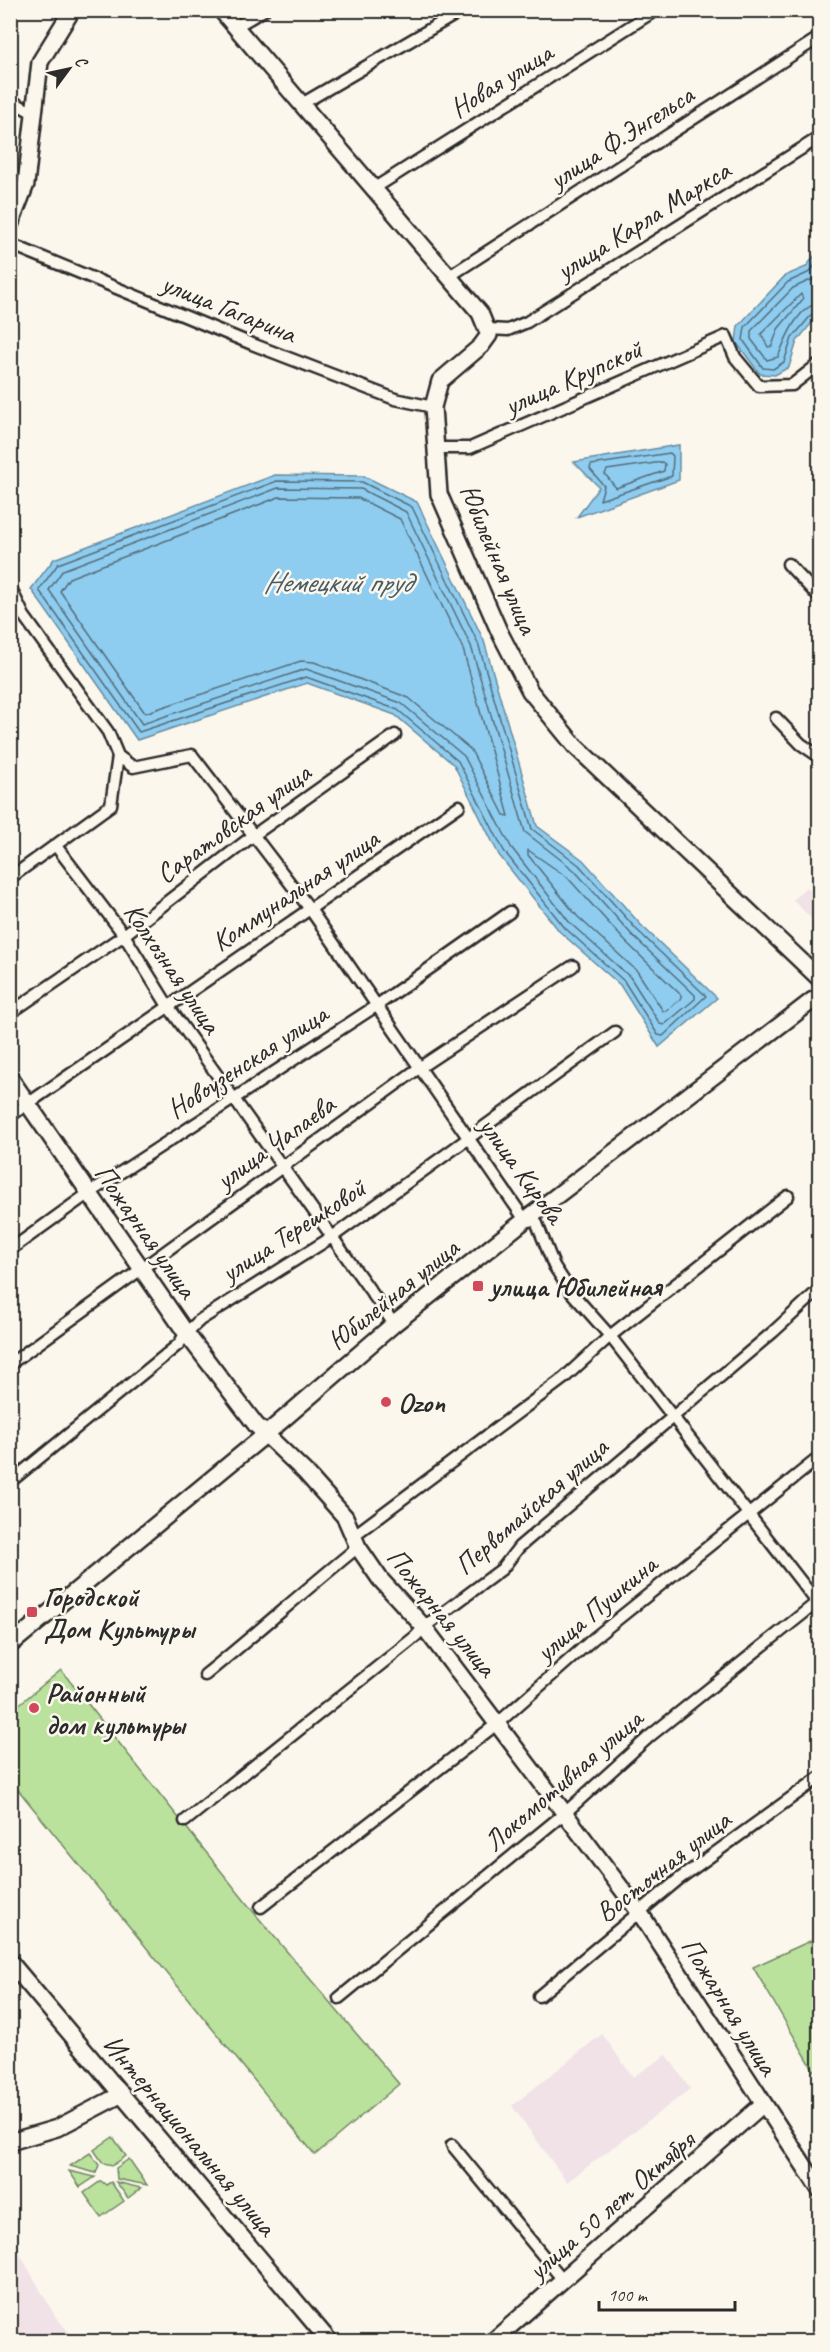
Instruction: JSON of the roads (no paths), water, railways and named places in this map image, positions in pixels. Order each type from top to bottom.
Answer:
[{"type":"street","points":[[10,225],[26,184],[40,62],[72,10]]},
{"type":"street","points":[[221,10],[480,313],[488,329]]},
{"type":"street","points":[[235,27],[264,10]]},
{"type":"street","points":[[300,105],[464,10]]},
{"type":"street","name":"Новая улица","points":[[373,189],[656,10]]},
{"type":"street","name":"улица Ф.Энгельса","points":[[448,277],[819,37]]},
{"type":"street","points":[[10,100],[35,114]]},
{"type":"street","name":"улица Карла Маркса","points":[[488,329],[508,330],[527,322],[819,137]]},
{"type":"street","name":"улица Гагарина","points":[[10,244],[252,344],[395,399],[433,406]]},
{"type":"street","name":"Юбилейная улица","points":[[488,329],[489,335],[481,346],[440,381],[433,406],[439,494],[499,631],[530,691],[575,746],[819,979]]},
{"type":"street","name":"улица Крупской","points":[[437,448],[470,448],[726,336],[735,357],[759,387],[792,385],[819,363]]},
{"type":"street","points":[[788,564],[819,598]]},
{"type":"street","points":[[10,588],[24,616],[108,732],[118,756],[111,805],[10,878]]},
{"type":"street","points":[[776,718],[801,744],[819,757]]},
{"type":"street","name":"Саратовская улица","points":[[10,1013],[124,935],[254,835],[395,735]]},
{"type":"street","name":"улица Кирова","points":[[118,756],[133,767],[192,755],[310,909],[525,1220],[536,1221],[554,1266],[571,1292],[610,1336],[748,1516],[819,1603]]},
{"type":"street","name":"Коммунальная улица","points":[[10,1116],[459,806]]},
{"type":"street","name":"Колхозная улица","points":[[56,846],[124,935],[168,1006],[394,1324]]},
{"type":"street","name":"Новоузенская улица","points":[[10,1250],[89,1193],[376,1006],[510,912]]},
{"type":"street","name":"улица Чапаева","points":[[10,1364],[419,1068],[573,966]]},
{"type":"street","name":"Юбилейная улица","points":[[10,1645],[265,1435],[394,1324],[525,1220],[795,1013],[813,1000],[819,1000]]},
{"type":"street","name":"улица Терешковой","points":[[10,1482],[179,1344],[186,1333],[200,1320],[332,1237],[615,1032]]},
{"type":"street","name":"Пожарная улица","points":[[10,1078],[186,1333],[265,1435],[305,1472],[345,1517],[355,1541],[380,1578],[424,1627],[566,1812],[640,1913],[819,2190]]},
{"type":"street","points":[[205,1675],[265,1627],[279,1611],[355,1541],[564,1378],[610,1336],[788,1196]]},
{"type":"street","name":"Первомайская улица","points":[[185,1821],[415,1637],[424,1627],[502,1569],[519,1547],[773,1332],[819,1289]]},
{"type":"street","name":"улица Пушкина","points":[[261,1907],[498,1723],[593,1639],[819,1457]]},
{"type":"street","name":"Локомотивная улица","points":[[339,1998],[566,1812],[650,1736],[819,1603]]},
{"type":"street","name":"Восточная улица","points":[[539,1996],[679,1879],[819,1777]]},
{"type":"street","name":"Интернациональная улица","points":[[10,1962],[330,2342]]},
{"type":"street","points":[[10,2142],[57,2128],[122,2094]]},
{"type":"street","name":"улица 50 лет Октября","points":[[492,2342],[762,2105]]},
{"type":"street","points":[[452,2145],[564,2281]]},
{"type":"water","points":[[819,250],[819,314],[797,341],[789,367],[775,375],[760,374],[736,342],[738,326],[785,276],[806,267]]},
{"type":"water","points":[[679,445],[679,480],[577,517],[599,487],[574,462]]},
{"type":"water","name":"Немецкий пруд","points":[[275,475],[364,476],[417,502],[484,641],[537,826],[583,860],[641,925],[717,998],[659,1047],[620,985],[560,932],[499,855],[454,765],[395,715],[307,683],[137,740],[31,589],[54,559]]},
{"type":"place","name":"улица Юбилейная","points":[[478,1286]]},
{"type":"place","name":"Ozon","points":[[386,1402]]},
{"type":"place","name":"Городской Дом Культуры","points":[[32,1612]]},
{"type":"place","name":"Районный дом культуры","points":[[34,1708]]}]
